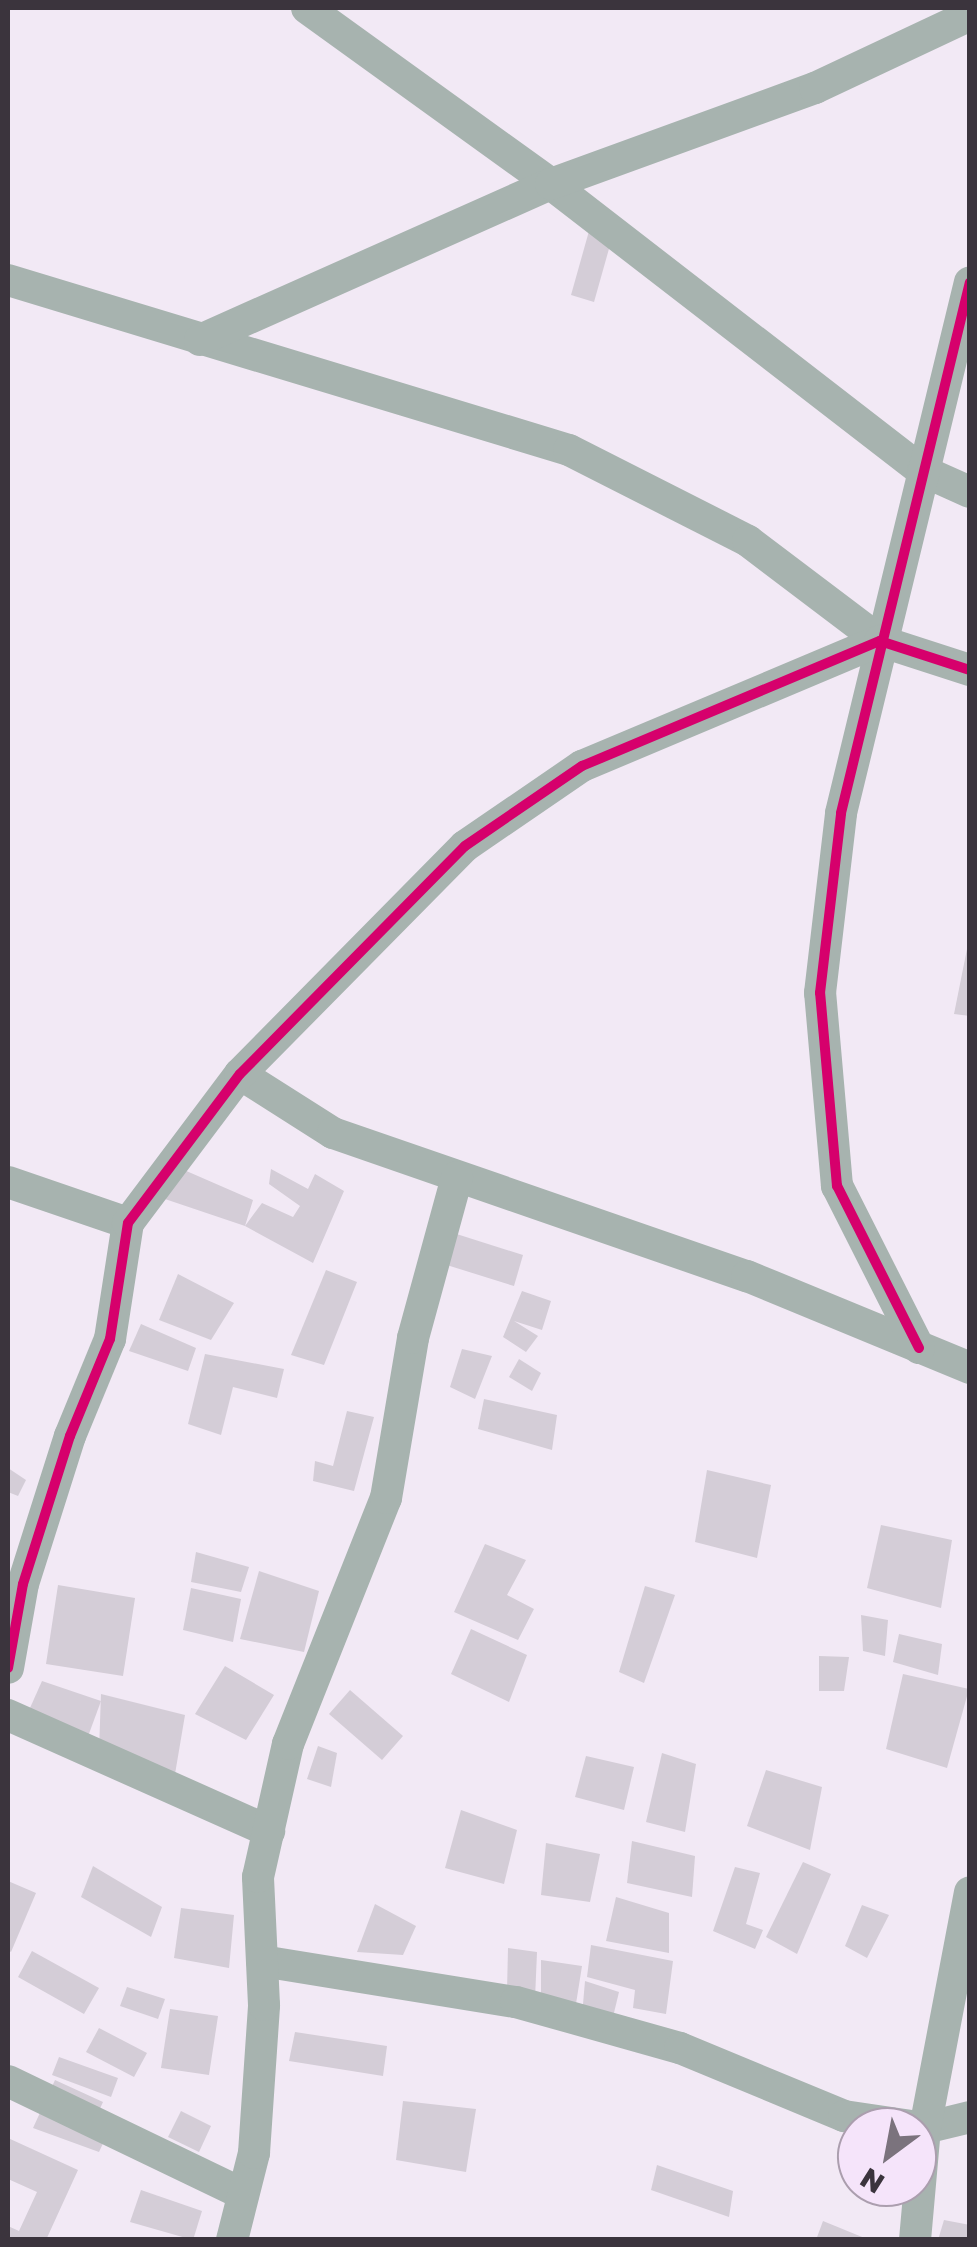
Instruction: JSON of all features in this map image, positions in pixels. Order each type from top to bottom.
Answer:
[{"type":"street","points":[[307,8],[550,184],[922,471],[970,492]]},
{"type":"street","points":[[200,340],[550,184],[815,88],[970,15]]},
{"type":"street","points":[[8,280],[569,450],[748,541],[880,641],[970,670]]},
{"type":"street","points":[[919,1348],[837,1186],[820,993],[842,812],[880,641],[970,282]]},
{"type":"street","points":[[8,1668],[23,1584],[64,1454],[110,1339],[128,1223],[240,1074],[465,846],[582,766],[880,641]]},
{"type":"street","points":[[240,1074],[333,1132],[748,1276],[970,1368]]},
{"type":"street","points":[[232,2240],[255,2135],[262,1962],[258,1877],[288,1744],[386,1498],[412,1338],[457,1177]]},
{"type":"street","points":[[8,1182],[128,1223]]},
{"type":"street","points":[[8,1714],[269,1831]]},
{"type":"street","points":[[929,2107],[970,1892]]},
{"type":"street","points":[[262,1962],[516,2002],[680,2048],[837,2113]]},
{"type":"street","points":[[8,2081],[244,2194]]},
{"type":"street","points":[[937,2125],[970,2117]]},
{"type":"street","points":[[915,2240],[918,2207]]},
{"type":"building","points":[[589,231],[612,238],[594,302],[571,295]]},
{"type":"building","points":[[970,944],[970,1016],[954,1014]]},
{"type":"building","points":[[168,1163],[253,1200],[245,1226],[159,1197]]},
{"type":"building","points":[[271,1169],[308,1189],[315,1174],[344,1191],[313,1263],[245,1226],[262,1203],[293,1217],[300,1206],[269,1184]]},
{"type":"building","points":[[444,1230],[523,1255],[514,1286],[434,1261]]},
{"type":"building","points":[[326,1270],[357,1282],[324,1365],[291,1355]]},
{"type":"building","points":[[178,1274],[234,1303],[211,1340],[159,1320]]},
{"type":"building","points":[[522,1291],[551,1301],[542,1330],[514,1321],[538,1336],[526,1352],[503,1337]]},
{"type":"building","points":[[141,1324],[196,1348],[188,1371],[129,1351]]},
{"type":"building","points":[[462,1349],[492,1356],[475,1399],[450,1387]]},
{"type":"building","points":[[205,1354],[284,1369],[277,1398],[233,1387],[221,1435],[188,1424]]},
{"type":"building","points":[[519,1359],[541,1373],[532,1391],[509,1377]]},
{"type":"building","points":[[484,1399],[557,1415],[552,1450],[478,1429]]},
{"type":"building","points":[[347,1411],[374,1417],[354,1491],[313,1481],[315,1461],[333,1466]]},
{"type":"building","points":[[8,1468],[26,1480],[18,1496],[8,1492]]},
{"type":"building","points":[[707,1470],[771,1485],[757,1558],[695,1542]]},
{"type":"building","points":[[881,1525],[952,1540],[941,1608],[867,1588]]},
{"type":"building","points":[[485,1544],[526,1560],[507,1595],[534,1609],[518,1640],[454,1612]]},
{"type":"building","points":[[196,1552],[249,1567],[241,1592],[191,1582]]},
{"type":"building","points":[[259,1571],[319,1591],[304,1652],[240,1639]]},
{"type":"building","points":[[58,1585],[135,1598],[123,1676],[46,1664]]},
{"type":"building","points":[[645,1586],[675,1595],[644,1683],[619,1672]]},
{"type":"building","points":[[191,1588],[241,1599],[233,1642],[183,1630]]},
{"type":"building","points":[[861,1615],[888,1620],[885,1656],[863,1651]]},
{"type":"building","points":[[471,1629],[527,1655],[509,1702],[451,1674]]},
{"type":"building","points":[[899,1634],[942,1644],[938,1675],[893,1662]]},
{"type":"building","points":[[819,1656],[849,1657],[844,1691],[819,1691]]},
{"type":"building","points":[[225,1666],[274,1695],[246,1740],[195,1714]]},
{"type":"building","points":[[903,1674],[969,1689],[947,1768],[886,1749]]},
{"type":"building","points":[[42,1681],[101,1701],[79,1761],[18,1735]]},
{"type":"building","points":[[350,1690],[403,1736],[382,1760],[329,1714]]},
{"type":"building","points":[[101,1694],[185,1715],[175,1774],[99,1751]]},
{"type":"building","points":[[318,1746],[337,1753],[331,1787],[307,1779]]},
{"type":"building","points":[[662,1753],[696,1764],[685,1832],[646,1822]]},
{"type":"building","points":[[586,1756],[634,1767],[624,1810],[575,1797]]},
{"type":"building","points":[[766,1770],[822,1787],[810,1850],[747,1826]]},
{"type":"building","points":[[461,1810],[517,1830],[504,1884],[445,1868]]},
{"type":"building","points":[[632,1841],[695,1856],[692,1897],[627,1883]]},
{"type":"building","points":[[546,1843],[600,1854],[590,1902],[541,1895]]},
{"type":"building","points":[[803,1862],[831,1874],[797,1954],[766,1937]]},
{"type":"building","points":[[93,1866],[162,1907],[151,1937],[81,1897]]},
{"type":"building","points":[[735,1867],[760,1873],[746,1924],[763,1930],[755,1949],[713,1931]]},
{"type":"building","points":[[8,1881],[36,1893],[11,1952],[8,1950]]},
{"type":"building","points":[[616,1897],[669,1913],[669,1953],[606,1941]]},
{"type":"building","points":[[375,1904],[416,1926],[403,1955],[357,1952]]},
{"type":"building","points":[[862,1905],[889,1915],[867,1958],[845,1946]]},
{"type":"building","points":[[181,1908],[234,1915],[229,1968],[174,1958]]},
{"type":"building","points":[[591,1945],[673,1961],[666,2014],[633,2008],[635,1990],[587,1977]]},
{"type":"building","points":[[508,1948],[537,1952],[535,1999],[507,1991]]},
{"type":"building","points":[[32,1951],[99,1988],[84,2014],[18,1977]]},
{"type":"building","points":[[541,1960],[582,1966],[575,2010],[541,1999]]},
{"type":"building","points":[[585,1981],[619,1992],[612,2021],[582,2016]]},
{"type":"building","points":[[127,1987],[165,1999],[158,2019],[120,2006]]},
{"type":"building","points":[[170,2009],[218,2016],[209,2075],[161,2068]]},
{"type":"building","points":[[99,2028],[147,2053],[134,2077],[86,2052]]},
{"type":"building","points":[[295,2032],[387,2046],[383,2076],[289,2061]]},
{"type":"building","points":[[59,2057],[118,2078],[111,2097],[52,2075]]},
{"type":"building","points":[[55,2080],[103,2102],[97,2115],[113,2122],[99,2152],[33,2128]]},
{"type":"building","points":[[403,2101],[476,2109],[466,2172],[396,2160]]},
{"type":"building","points":[[181,2111],[211,2126],[199,2152],[168,2137]]},
{"type":"building","points":[[8,2138],[78,2170],[46,2240],[8,2240],[8,2226],[19,2231],[37,2192],[8,2179]]},
{"type":"building","points":[[657,2165],[733,2191],[729,2217],[651,2190]]},
{"type":"building","points":[[141,2190],[202,2211],[193,2240],[130,2222]]},
{"type":"building","points":[[944,2220],[970,2225],[970,2240],[938,2240]]},
{"type":"building","points":[[823,2221],[867,2239],[867,2240],[816,2240]]},
{"type":"cycle path","points":[[919,1348],[837,1186],[820,993],[841,813],[970,282]]},
{"type":"cycle path","points":[[8,1668],[23,1584],[70,1436],[110,1339],[128,1223],[240,1074],[465,846],[582,766],[880,641],[970,670]]}]
